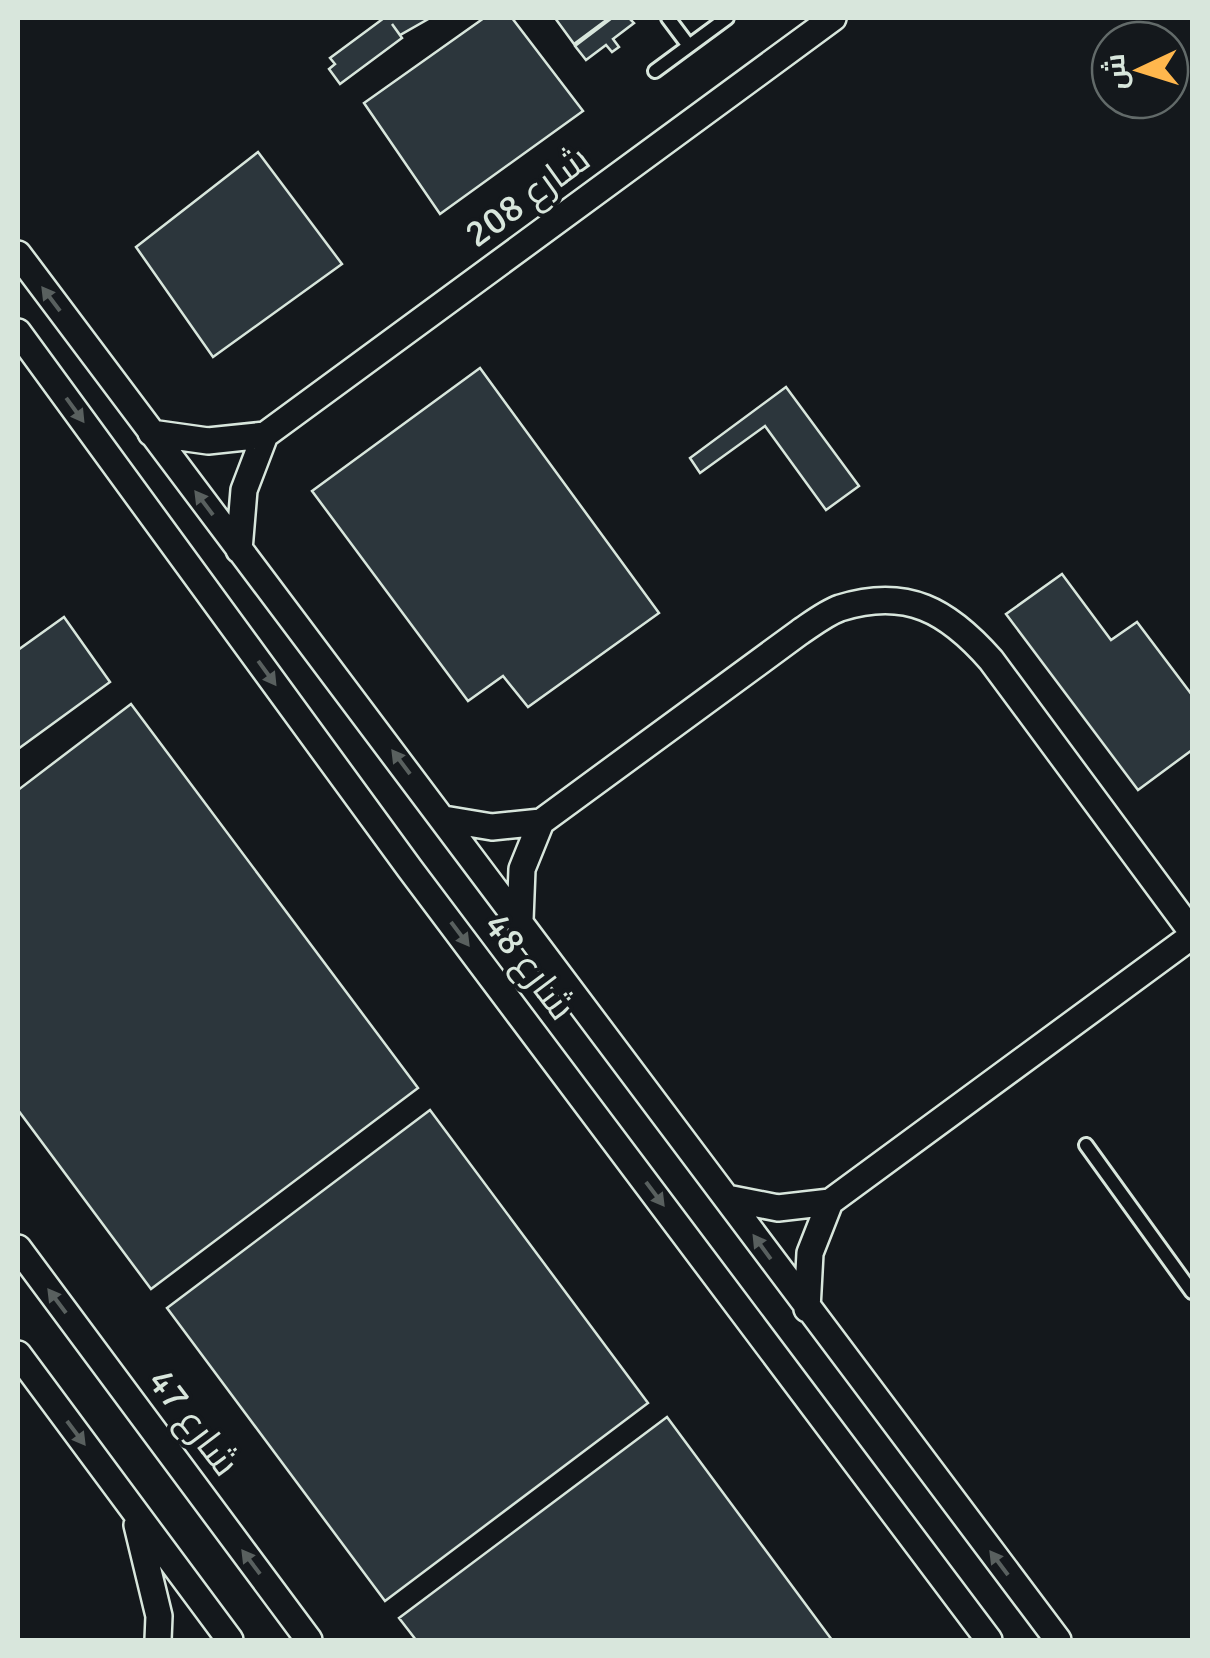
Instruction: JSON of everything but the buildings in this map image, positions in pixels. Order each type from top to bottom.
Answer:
[{"type":"street","name":"شارع 208","points":[[265,435],[833,18]]},
{"type":"street","name":"شارع 48","points":[[18,254],[1058,1640]]},
{"type":"street","name":"شارع 48","points":[[18,332],[410,869],[990,1640]]},
{"type":"street","points":[[151,433],[208,441],[265,435],[244,490],[239,550]]},
{"type":"street","points":[[444,819],[492,827],[541,822],[837,609],[880,600],[923,606],[962,627],[991,660],[1192,934],[830,1202],[778,1208],[726,1198]]},
{"type":"street","name":"شارع 48","points":[[520,920],[522,869],[541,822]]},
{"type":"street","points":[[807,1309],[810,1253],[830,1202]]},
{"type":"street","name":"شارع 47","points":[[18,1248],[309,1640]]},
{"type":"street","points":[[18,1354],[230,1640]]},
{"type":"street","points":[[134,1511],[160,1616],[158,1640]]},
{"type":"lane","points":[[668,18],[689,46]]},
{"type":"lane","points":[[655,71],[727,18]]},
{"type":"lane","points":[[1086,1145],[1192,1292]]}]
